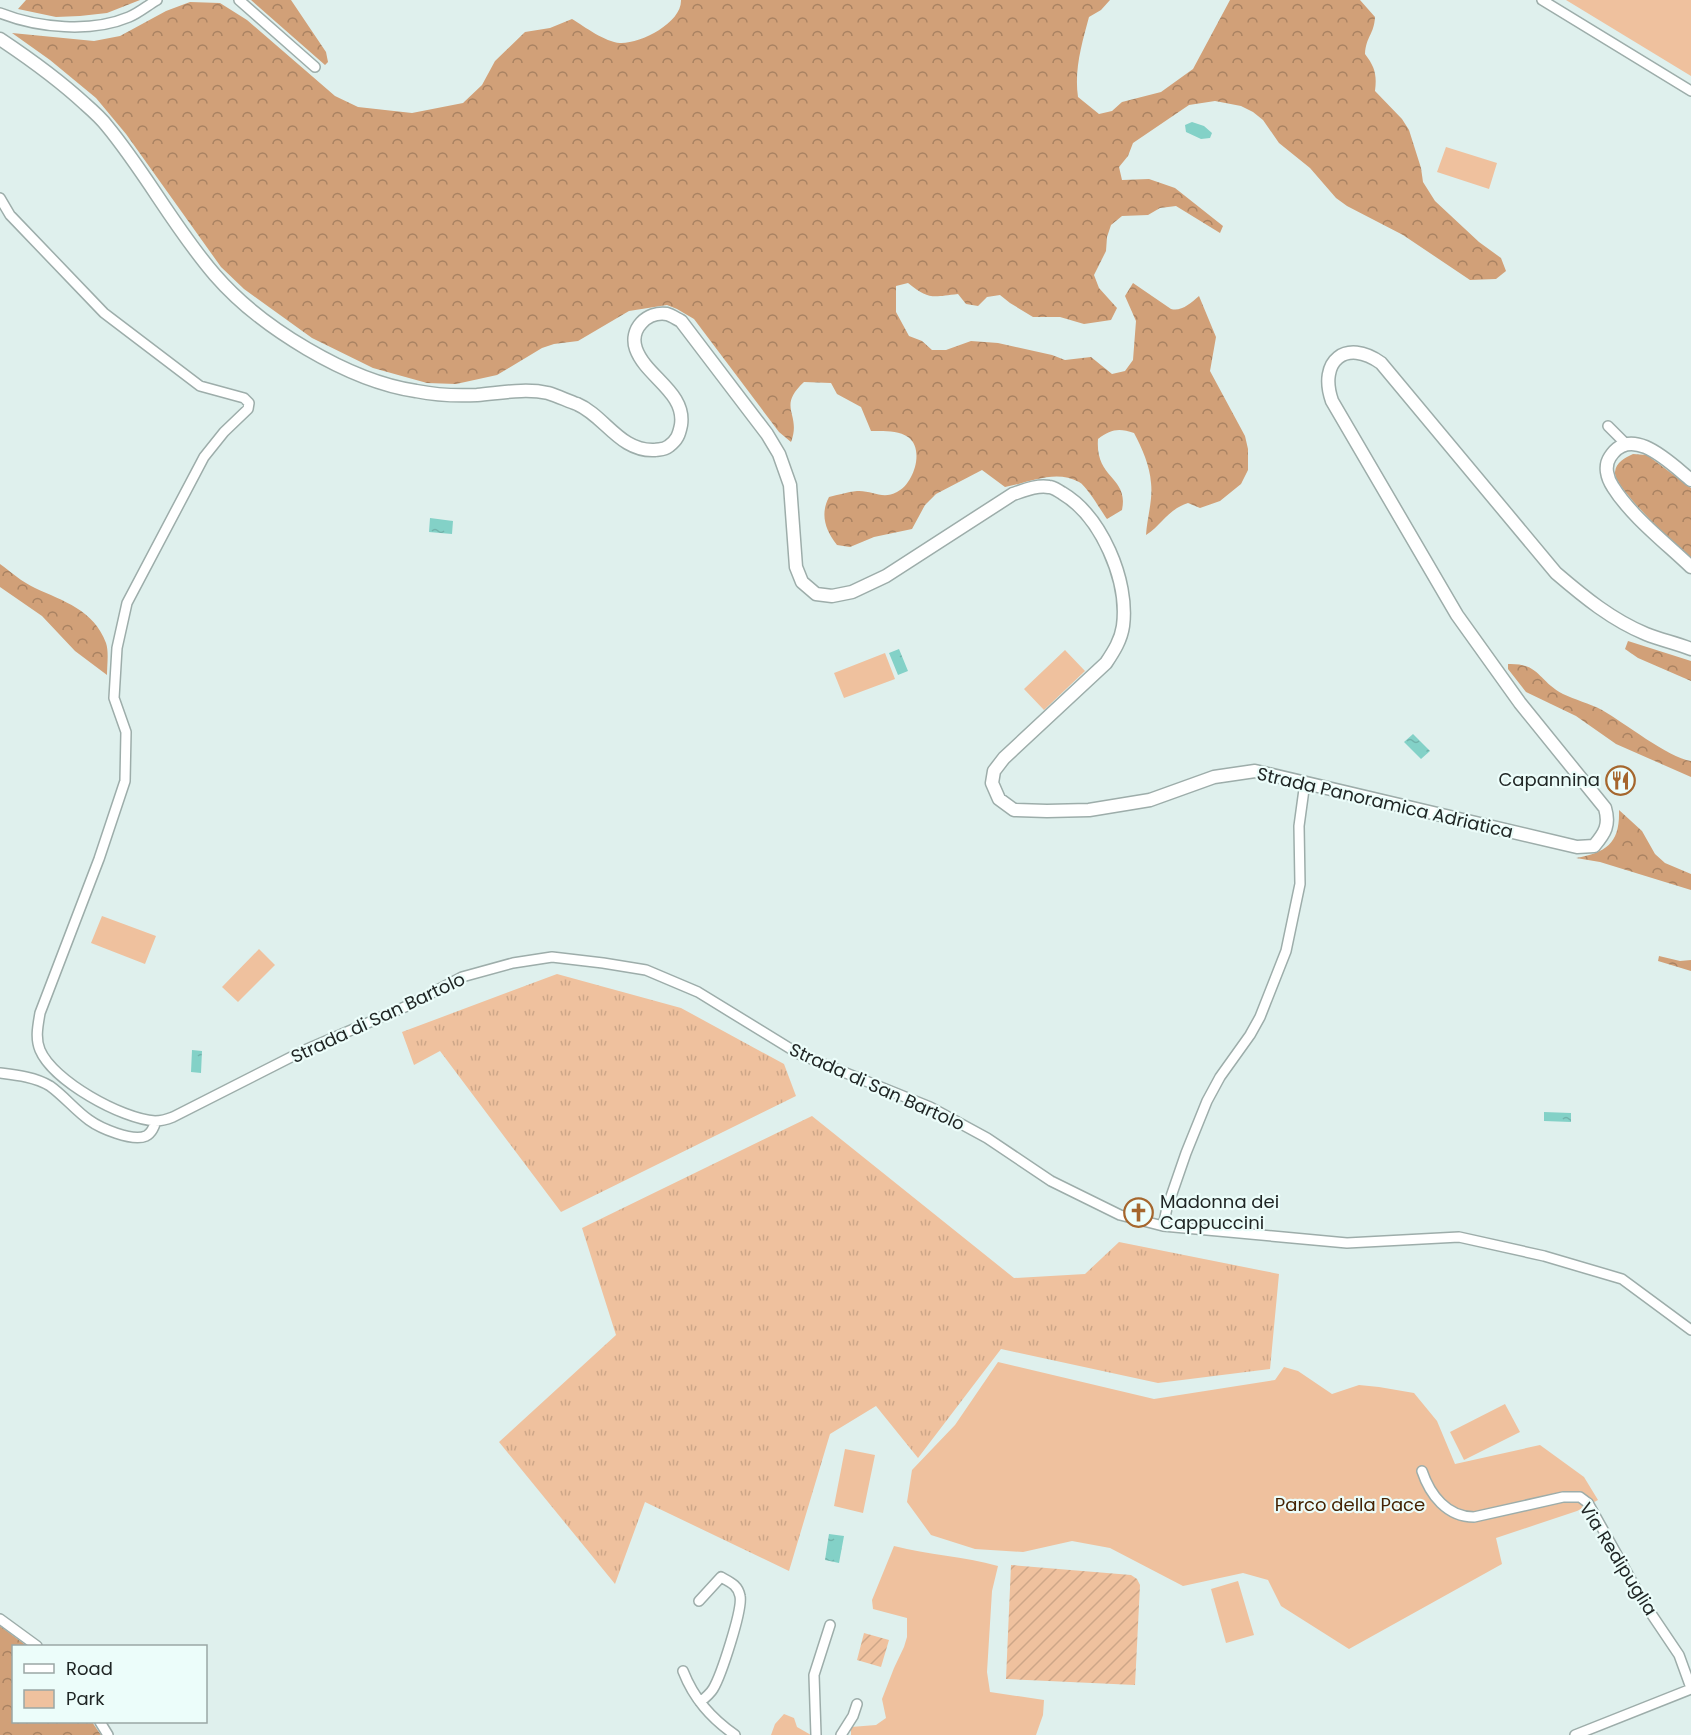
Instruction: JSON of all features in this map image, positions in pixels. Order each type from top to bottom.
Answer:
[{"type":"street","points":[[0,13],[50,26],[97,25],[130,17],[158,0]]},
{"type":"street","points":[[239,0],[315,67]]},
{"type":"street","points":[[1542,0],[1691,91]]},
{"type":"street","name":"Strada Panoramica Adriatica","points":[[0,39],[65,86],[106,124],[192,245],[231,293],[293,340],[376,382],[415,391],[446,394],[476,395],[519,391],[548,393],[582,406],[633,446],[648,450],[666,449],[679,437],[682,415],[673,396],[644,363],[635,348],[634,334],[639,324],[652,315],[668,314],[681,321],[767,434],[778,454],[790,485],[796,567],[802,582],[816,594],[832,596],[852,592],[886,576],[1013,494],[1031,488],[1051,487],[1074,500],[1089,516],[1104,541],[1117,570],[1123,600],[1123,626],[1117,647],[1106,663],[1004,758],[994,771],[992,783],[999,799],[1014,810],[1089,810],[1150,800],[1214,777],[1255,771],[1577,847],[1594,846],[1606,832],[1608,817],[1605,808],[1520,703],[1457,615],[1332,401],[1327,387],[1330,368],[1337,358],[1352,352],[1368,354],[1381,363],[1556,573],[1614,618],[1647,634],[1691,649]]},
{"type":"street","points":[[0,198],[10,215],[104,314],[200,386],[244,398],[249,403],[248,410],[224,432],[204,457],[127,603],[117,648],[114,698],[126,732],[125,781],[99,859],[40,1013],[37,1033],[40,1050],[51,1066],[88,1096],[128,1115],[156,1121],[153,1131],[145,1137],[116,1133],[88,1120],[48,1085],[17,1075],[0,1073]]},
{"type":"street","points":[[1608,426],[1626,444]]},
{"type":"street","points":[[1691,480],[1657,452],[1640,444],[1626,444],[1615,450],[1608,460],[1606,472],[1613,487],[1634,512],[1691,567]]},
{"type":"street","points":[[1164,1226],[1167,1208],[1182,1164],[1207,1101],[1220,1077],[1260,1017],[1287,951],[1300,884],[1299,826],[1305,782]]},
{"type":"street","name":"Strada di San Bartolo","points":[[156,1121],[173,1118],[305,1050],[407,1006],[462,977],[513,963],[552,957],[646,970],[698,992],[799,1054],[930,1107],[987,1138],[1051,1182],[1120,1215],[1164,1226],[1347,1243],[1459,1237],[1544,1256],[1622,1279],[1691,1330]]},
{"type":"street","name":"Via Redipuglia","points":[[1422,1471],[1428,1486],[1447,1509],[1462,1517],[1474,1517],[1563,1497],[1580,1497],[1588,1503],[1644,1603],[1679,1655],[1691,1689]]},
{"type":"street","points":[[699,1601],[722,1577],[738,1588],[741,1602],[714,1688],[700,1702]]},
{"type":"street","points":[[0,1619],[34,1645]]},
{"type":"street","points":[[816,1735],[814,1675],[830,1625]]},
{"type":"street","points":[[682,1671],[694,1696],[720,1725],[735,1735]]},
{"type":"street","points":[[1575,1735],[1587,1733],[1691,1689]]},
{"type":"street","points":[[841,1735],[853,1716],[857,1704]]},
{"type":"green space","points":[[26,0],[140,0],[107,13],[56,17],[18,9]]},
{"type":"green space","points":[[251,0],[291,0],[326,52],[328,62],[325,65]]},
{"type":"green space","points":[[681,0],[1110,0],[1101,10],[1089,17],[1078,67],[1078,97],[1099,114],[1112,111],[1122,102],[1161,92],[1193,69],[1230,0],[1360,0],[1375,17],[1365,54],[1374,71],[1375,91],[1402,119],[1409,130],[1423,182],[1435,201],[1479,242],[1501,258],[1506,271],[1496,279],[1470,280],[1403,235],[1336,198],[1310,168],[1279,143],[1263,120],[1253,112],[1241,106],[1215,101],[1189,105],[1133,143],[1128,156],[1119,167],[1122,180],[1149,179],[1175,188],[1223,226],[1220,233],[1176,206],[1160,208],[1148,215],[1122,216],[1111,225],[1106,251],[1094,275],[1099,288],[1117,308],[1111,320],[1084,324],[1060,317],[1033,317],[1000,295],[987,297],[978,306],[966,304],[958,294],[926,295],[908,283],[896,286],[896,312],[909,336],[922,341],[932,350],[946,350],[971,341],[998,343],[1065,360],[1091,357],[1112,374],[1125,371],[1133,360],[1136,321],[1125,296],[1133,283],[1175,310],[1189,304],[1199,296],[1216,337],[1210,371],[1245,436],[1248,449],[1248,470],[1241,484],[1220,501],[1200,508],[1188,503],[1181,506],[1146,535],[1151,502],[1147,464],[1134,433],[1115,430],[1098,439],[1101,463],[1117,483],[1123,499],[1122,510],[1107,519],[1086,488],[1070,478],[1042,478],[1005,487],[982,470],[936,494],[925,505],[912,529],[874,537],[850,547],[837,545],[829,534],[824,516],[829,497],[857,491],[882,495],[897,492],[908,482],[912,474],[916,450],[913,442],[904,435],[895,432],[871,431],[861,407],[837,394],[831,383],[804,382],[796,391],[790,405],[794,424],[791,442],[779,432],[694,319],[667,305],[629,311],[578,341],[542,348],[497,375],[456,384],[427,383],[373,368],[312,338],[244,289],[221,267],[126,134],[96,98],[50,60],[12,33],[94,41],[120,36],[166,11],[190,2],[220,3],[247,20],[335,96],[358,107],[412,113],[463,103],[482,85],[495,61],[525,32],[550,28],[572,19],[595,34],[614,42],[638,40],[658,31],[675,17]]},
{"type":"green space","points":[[1566,0],[1691,0],[1691,76]]},
{"type":"green space","points":[[1446,147],[1497,163],[1489,189],[1437,172]]},
{"type":"green space","points":[[1633,454],[1647,455],[1691,488],[1691,560],[1635,503],[1617,480],[1615,472],[1617,466]]},
{"type":"green space","points":[[0,564],[30,586],[77,608],[94,622],[107,647],[107,675],[75,651],[42,616],[0,587]]},
{"type":"green space","points":[[1628,641],[1691,661],[1691,681],[1638,658],[1625,649]]},
{"type":"green space","points":[[1065,650],[1085,671],[1044,710],[1024,689]]},
{"type":"green space","points":[[885,653],[895,679],[844,698],[834,673]]},
{"type":"green space","points":[[1508,664],[1527,666],[1563,694],[1602,710],[1658,747],[1691,761],[1691,777],[1616,744],[1576,716],[1526,692],[1508,669]]},
{"type":"green space","points":[[1619,810],[1642,831],[1655,854],[1665,863],[1691,874],[1691,890],[1600,862],[1576,858],[1596,853],[1610,844],[1617,831]]},
{"type":"green space","points":[[102,916],[156,936],[145,964],[91,943]]},
{"type":"green space","points":[[259,949],[275,965],[238,1002],[222,987]]},
{"type":"green space","points":[[1659,956],[1680,961],[1691,960],[1691,971],[1658,961]]},
{"type":"green space","points":[[557,974],[681,1008],[784,1064],[796,1096],[561,1212],[440,1051],[414,1065],[402,1032]]},
{"type":"green space","points":[[812,1116],[1014,1278],[1085,1274],[1119,1242],[1279,1274],[1270,1369],[1158,1383],[1001,1349],[918,1458],[876,1406],[830,1434],[789,1571],[645,1502],[615,1584],[499,1442],[616,1335],[582,1228]]},
{"type":"green space","name":"Parco della Pace","points":[[998,1362],[1154,1399],[1275,1380],[1284,1367],[1298,1371],[1332,1394],[1359,1385],[1414,1393],[1437,1421],[1455,1464],[1540,1445],[1584,1477],[1598,1500],[1577,1511],[1496,1538],[1502,1564],[1349,1649],[1281,1606],[1268,1580],[1243,1573],[1183,1586],[1110,1548],[1072,1541],[1023,1552],[975,1549],[931,1535],[907,1502],[912,1470],[955,1425]]},
{"type":"green space","points":[[1505,1404],[1520,1432],[1464,1460],[1450,1432]]},
{"type":"green space","points":[[845,1449],[875,1455],[863,1513],[834,1506]]},
{"type":"green space","points":[[894,1546],[998,1566],[992,1591],[987,1672],[990,1692],[1044,1700],[1043,1715],[1036,1735],[851,1735],[851,1727],[876,1725],[886,1718],[882,1699],[907,1637],[907,1618],[873,1609],[872,1600]]},
{"type":"green space","points":[[1011,1565],[1131,1575],[1137,1579],[1140,1585],[1135,1685],[1006,1679]]},
{"type":"green space","points":[[1238,1581],[1254,1635],[1226,1643],[1211,1589]]},
{"type":"green space","points":[[0,1626],[26,1645],[12,1645],[12,1723],[93,1723],[101,1735],[0,1735]]},
{"type":"green space","points":[[864,1633],[889,1640],[881,1667],[857,1660]]},
{"type":"green space","points":[[784,1714],[794,1718],[797,1727],[811,1735],[771,1735],[775,1724]]},
{"type":"water","points":[[1192,122],[1204,126],[1212,133],[1210,138],[1201,139],[1186,132],[1185,125]]},
{"type":"water","points":[[430,518],[453,521],[452,534],[429,532]]},
{"type":"water","points":[[899,649],[908,671],[898,675],[889,653]]},
{"type":"water","points":[[1413,734],[1430,751],[1421,759],[1404,742]]},
{"type":"water","points":[[192,1050],[202,1051],[201,1073],[191,1072]]},
{"type":"water","points":[[1544,1112],[1571,1113],[1571,1122],[1544,1121]]},
{"type":"water","points":[[829,1534],[844,1536],[839,1563],[825,1560]]},
{"type":"place","name":"Capannina","points":[[1621,780]]},
{"type":"place","name":"Madonna dei Cappuccini","points":[[1139,1212]]}]
